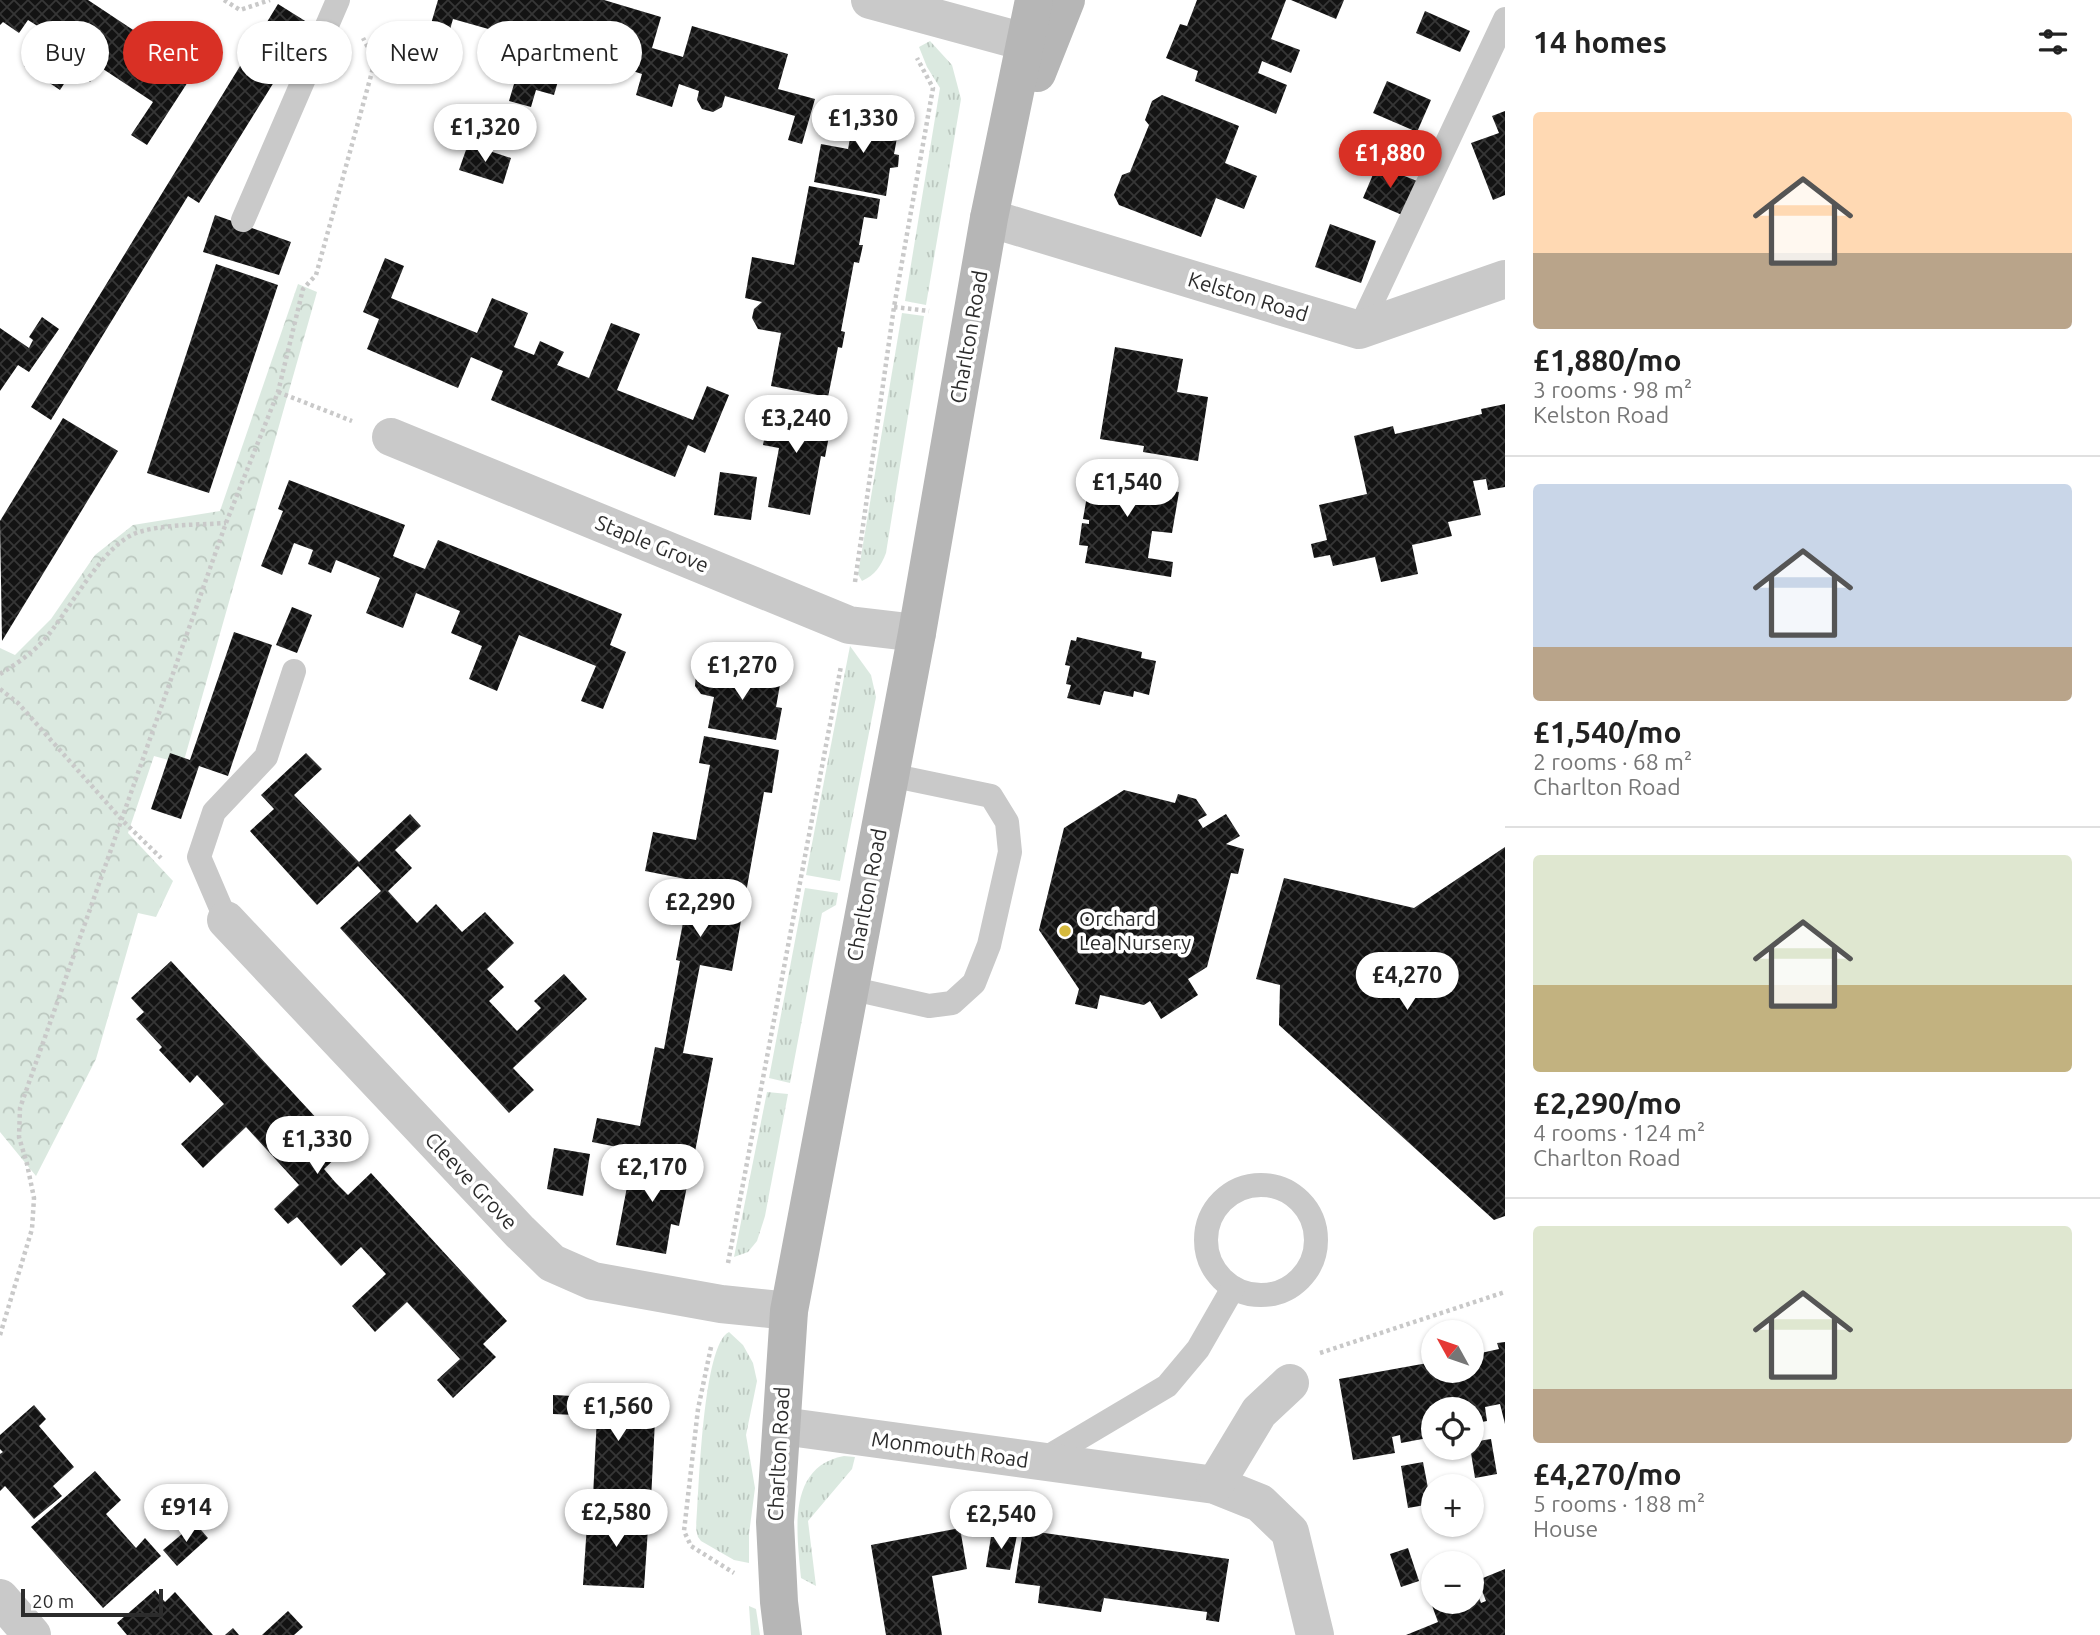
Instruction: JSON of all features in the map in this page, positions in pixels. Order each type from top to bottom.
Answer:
[{"type":"street","points":[[870,0],[1025,42]]},
{"type":"street","name":"Charlton Road","points":[[781,1619],[775,1522],[789,1311],[917,633],[989,218],[1034,0]]},
{"type":"street","name":"Charlton Road","points":[[1002,158],[1066,0]]},
{"type":"street","name":"Kelston Road","points":[[989,218],[1359,330]]},
{"type":"street","points":[[1359,330],[1505,279]]},
{"type":"street","name":"Staple Grove","points":[[391,437],[849,625],[917,633]]},
{"type":"street","name":"Cleeve Grove","points":[[226,920],[552,1263],[593,1281],[721,1304],[789,1311]]},
{"type":"street","points":[[1215,1485],[1259,1412],[1290,1383]]},
{"type":"street","name":"Monmouth Road","points":[[782,1426],[1215,1485],[1260,1503],[1290,1532],[1315,1635]]},
{"type":"street","points":[[0,1598],[32,1635]]},
{"type":"lane","points":[[243,220],[334,9]]},
{"type":"lane","points":[[1359,330],[1505,19]]},
{"type":"lane","points":[[226,920],[199,857],[214,812],[266,757],[294,671]]},
{"type":"lane","points":[[849,988],[929,1006],[952,1003],[974,983],[989,945],[1010,852],[1007,822],[991,796],[890,775]]},
{"type":"lane","points":[[1255,1184],[1274,1186],[1292,1194],[1306,1207],[1316,1230],[1316,1249],[1310,1267],[1298,1282],[1270,1296],[1259,1296],[1233,1288],[1212,1268],[1206,1250],[1208,1221],[1220,1201],[1236,1190],[1255,1184]]},
{"type":"lane","points":[[1038,1462],[1167,1386],[1198,1349],[1233,1288]]},
{"type":"path","points":[[224,0],[240,10],[270,0]]},
{"type":"path","points":[[0,1335],[32,1228],[34,1198],[19,1137],[20,1108],[226,523],[278,392],[303,289],[316,275],[375,61],[359,31],[334,9]]},
{"type":"path","points":[[781,1619],[691,1546],[684,1531],[698,1409],[721,1304],[849,625],[894,307],[933,88],[921,69],[912,44],[933,35],[938,18]]},
{"type":"path","points":[[894,307],[930,311]]},
{"type":"path","points":[[278,392],[391,437]]},
{"type":"path","points":[[0,674],[13,667],[43,641],[95,570],[115,547],[137,532],[226,523]]},
{"type":"path","points":[[0,690],[18,703],[122,820],[169,865]]},
{"type":"path","points":[[1290,1383],[1316,1354],[1505,1292]]},
{"type":"green space","points":[[930,41],[952,65],[961,99],[926,305],[905,301],[940,88],[919,47]]},
{"type":"green space","points":[[298,284],[317,292],[183,764],[154,756],[128,833],[173,881],[156,917],[138,913],[96,1059],[36,1176],[0,1132],[0,648],[15,655],[51,619],[95,555],[133,525],[220,511]]},
{"type":"green space","points":[[902,313],[924,316],[886,553],[877,570],[862,581],[858,574]]},
{"type":"green space","points":[[850,646],[871,675],[876,697],[840,881],[806,875]]},
{"type":"green space","points":[[805,888],[838,893],[836,905],[822,913],[790,1083],[769,1078]]},
{"type":"green space","points":[[767,1092],[788,1094],[765,1216],[757,1241],[748,1252],[734,1257]]},
{"type":"green space","points":[[729,1332],[743,1345],[753,1363],[757,1381],[746,1435],[755,1488],[749,1534],[749,1563],[734,1560],[701,1541],[696,1529],[707,1391],[720,1343]]},
{"type":"green space","points":[[844,1456],[855,1457],[852,1469],[808,1521],[816,1586],[801,1578],[799,1504],[812,1473],[825,1463]]},
{"type":"green space","points":[[749,1606],[756,1609],[760,1635],[751,1635]]},
{"type":"building","points":[[0,0],[88,0],[123,23],[123,82],[109,73],[109,21],[28,20],[21,21],[19,33],[3,22],[0,25]]},
{"type":"building","points":[[438,0],[604,0],[661,17],[652,48],[683,57],[692,26],[788,54],[778,89],[815,99],[802,144],[788,140],[795,116],[725,96],[722,107],[713,112],[702,109],[697,100],[699,91],[679,84],[672,107],[636,95],[639,84],[642,84],[642,21],[477,21],[477,26],[453,19],[432,21]]},
{"type":"building","points":[[1197,0],[1286,0],[1271,39],[1300,50],[1291,73],[1262,61],[1258,73],[1287,85],[1276,114],[1195,81],[1198,71],[1166,58],[1180,24],[1187,26]]},
{"type":"building","points":[[1291,0],[1344,0],[1336,19]]},
{"type":"building","points":[[278,4],[305,21],[268,21]]},
{"type":"building","points":[[1425,11],[1470,31],[1460,52],[1416,33]]},
{"type":"building","points":[[237,71],[237,84],[273,84],[199,203],[188,196],[51,420],[31,407]]},
{"type":"building","points":[[1387,81],[1431,100],[1417,132],[1373,113]]},
{"type":"building","points":[[51,84],[64,84],[60,90]]},
{"type":"building","points":[[126,84],[187,84],[147,145],[131,135],[153,102]]},
{"type":"building","points":[[514,84],[557,84],[554,95],[536,90],[531,107],[509,101]]},
{"type":"building","points":[[1162,95],[1239,126],[1225,163],[1257,176],[1244,209],[1216,198],[1201,237],[1119,205],[1114,195],[1122,175],[1130,172],[1149,125],[1145,120],[1152,101]]},
{"type":"building","points":[[856,108],[901,116],[894,154],[899,155],[898,167],[890,168],[886,196],[814,182],[821,144],[848,149]]},
{"type":"building","points":[[1505,111],[1505,195],[1493,200],[1471,143],[1499,133],[1492,116]]},
{"type":"building","points":[[468,144],[511,158],[503,184],[459,170]]},
{"type":"building","points":[[1377,165],[1417,181],[1402,215],[1363,198]]},
{"type":"building","points":[[809,186],[880,199],[877,219],[864,217],[859,245],[863,245],[859,263],[854,262],[841,331],[845,332],[842,348],[838,347],[828,397],[771,386],[781,333],[758,329],[752,318],[754,309],[762,302],[745,298],[752,257],[794,265]]},
{"type":"building","points":[[215,215],[291,242],[279,275],[203,252]]},
{"type":"building","points":[[1330,224],[1376,241],[1361,283],[1315,267]]},
{"type":"building","points":[[385,258],[404,266],[391,298],[477,333],[492,298],[528,313],[514,347],[534,355],[540,341],[564,352],[557,365],[589,378],[611,323],[640,334],[617,390],[693,420],[707,386],[729,395],[705,453],[688,445],[675,477],[491,400],[503,371],[471,357],[458,388],[367,349],[379,319],[363,312]]},
{"type":"building","points":[[216,264],[278,285],[209,493],[147,473]]},
{"type":"building","points":[[42,317],[59,329],[29,372],[18,365],[0,391],[0,328],[29,348],[33,340],[29,337]]},
{"type":"building","points":[[1115,347],[1183,359],[1177,392],[1208,397],[1198,461],[1143,452],[1144,446],[1100,439]]},
{"type":"building","points":[[771,403],[833,415],[825,457],[821,456],[810,515],[768,507],[779,448],[763,445]]},
{"type":"building","points":[[1505,404],[1505,487],[1488,490],[1486,479],[1473,481],[1481,515],[1448,522],[1452,536],[1412,545],[1418,574],[1381,582],[1375,557],[1333,566],[1330,555],[1314,558],[1311,544],[1327,540],[1319,505],[1367,494],[1354,436],[1393,426],[1395,434],[1482,414],[1481,409]]},
{"type":"building","points":[[63,418],[118,451],[2,641],[0,521]]},
{"type":"building","points":[[1101,459],[1162,475],[1160,489],[1179,492],[1172,533],[1152,531],[1148,558],[1173,562],[1171,577],[1085,563],[1088,546],[1079,545],[1082,523],[1089,524],[1089,520],[1083,519],[1087,496],[1095,497]]},
{"type":"building","points":[[720,472],[757,477],[751,520],[714,515]]},
{"type":"building","points":[[289,480],[405,525],[393,556],[407,562],[425,569],[438,540],[622,614],[610,645],[626,652],[603,709],[581,701],[596,666],[519,635],[497,691],[469,679],[482,646],[451,633],[460,611],[416,593],[403,628],[383,620],[366,613],[380,578],[336,560],[331,573],[308,564],[313,550],[294,543],[282,575],[261,566],[283,511],[278,509]]},
{"type":"building","points":[[292,607],[312,615],[297,653],[276,645]]},
{"type":"building","points":[[234,632],[272,645],[228,776],[199,766],[181,819],[151,809],[170,753],[190,760]]},
{"type":"building","points":[[1077,637],[1142,652],[1141,658],[1156,661],[1149,695],[1134,691],[1133,697],[1104,691],[1100,705],[1067,698],[1071,685],[1066,684],[1070,666],[1065,665],[1071,640],[1076,641]]},
{"type":"building","points":[[706,667],[781,679],[776,707],[782,708],[776,740],[708,728],[714,697],[701,694],[695,686],[696,673]]},
{"type":"building","points":[[704,736],[779,750],[772,793],[764,792],[732,971],[700,965],[683,1053],[713,1058],[693,1162],[592,1142],[597,1118],[640,1126],[655,1047],[664,1049],[680,961],[676,960],[691,880],[645,871],[653,832],[696,840],[710,765],[699,763]]},
{"type":"building","points":[[306,753],[322,769],[294,795],[359,862],[410,814],[421,826],[395,850],[412,868],[388,891],[417,923],[436,904],[462,932],[485,912],[514,943],[487,969],[504,987],[489,1001],[517,1031],[541,1008],[534,1001],[564,974],[587,999],[513,1068],[534,1090],[509,1113],[340,928],[381,891],[358,866],[317,905],[250,831],[274,809],[261,795]]},
{"type":"building","points":[[1124,790],[1175,803],[1178,794],[1196,799],[1207,815],[1198,820],[1203,828],[1226,814],[1240,836],[1226,844],[1244,849],[1238,874],[1231,873],[1207,967],[1188,979],[1198,995],[1161,1019],[1150,1001],[1144,1005],[1100,995],[1097,1009],[1075,1004],[1079,989],[1039,930],[1064,828]]},
{"type":"building","points":[[1505,847],[1505,1216],[1494,1220],[1279,1025],[1280,985],[1256,979],[1284,878],[1414,908]]},
{"type":"building","points":[[171,961],[345,1149],[324,1169],[335,1182],[348,1195],[371,1173],[507,1321],[483,1344],[496,1357],[453,1398],[437,1380],[460,1359],[407,1302],[375,1332],[352,1306],[386,1274],[361,1247],[341,1266],[297,1217],[288,1224],[274,1209],[299,1185],[246,1127],[203,1168],[181,1144],[224,1104],[197,1075],[190,1083],[159,1050],[162,1047],[136,1019],[144,1012],[131,998]]},
{"type":"building","points":[[554,1148],[590,1154],[583,1196],[547,1189]]},
{"type":"building","points":[[633,1155],[691,1166],[679,1226],[671,1224],[666,1254],[616,1245]]},
{"type":"building","points":[[1505,1342],[1505,1424],[1500,1404],[1485,1407],[1487,1421],[1484,1422],[1484,1397],[1421,1397],[1421,1439],[1401,1443],[1400,1435],[1392,1437],[1395,1453],[1353,1460],[1339,1379],[1421,1364],[1421,1383],[1484,1383],[1484,1352],[1499,1349],[1497,1343]]},
{"type":"building","points":[[553,1395],[656,1400],[651,1500],[593,1497],[597,1416],[553,1414]]},
{"type":"building","points":[[34,1405],[46,1419],[39,1426],[74,1467],[53,1486],[62,1496],[34,1519],[5,1486],[0,1491],[0,1454],[3,1452],[0,1449],[0,1435]]},
{"type":"building","points":[[1491,1439],[1497,1474],[1484,1476],[1484,1474],[1474,1474],[1472,1460],[1484,1460],[1484,1440]]},
{"type":"building","points":[[1423,1462],[1425,1474],[1421,1474],[1421,1506],[1408,1508],[1401,1466]]},
{"type":"building","points":[[95,1471],[121,1500],[106,1514],[136,1548],[145,1538],[161,1556],[103,1608],[31,1527]]},
{"type":"building","points":[[588,1509],[649,1513],[644,1588],[583,1585]]},
{"type":"building","points":[[195,1523],[208,1538],[177,1566],[163,1550]]},
{"type":"building","points":[[960,1528],[967,1569],[932,1576],[942,1635],[886,1635],[871,1545]]},
{"type":"building","points":[[1023,1530],[1229,1559],[1219,1622],[1206,1620],[1207,1612],[1104,1598],[1101,1612],[1038,1603],[1040,1586],[1015,1583]]},
{"type":"building","points":[[992,1531],[1017,1535],[1010,1570],[986,1567]]},
{"type":"building","points":[[1408,1548],[1419,1581],[1401,1587],[1390,1554]]},
{"type":"building","points":[[1505,1569],[1505,1635],[1406,1635],[1438,1622],[1435,1614],[1484,1614],[1484,1578]]},
{"type":"building","points":[[155,1590],[165,1602],[175,1592],[213,1635],[127,1635],[117,1623]]},
{"type":"building","points":[[288,1611],[303,1627],[294,1635],[262,1635]]},
{"type":"building","points":[[233,1628],[239,1635],[225,1635]]},
{"type":"place","name":"Orchard Lea Nursery","points":[[1065,931]]}]
